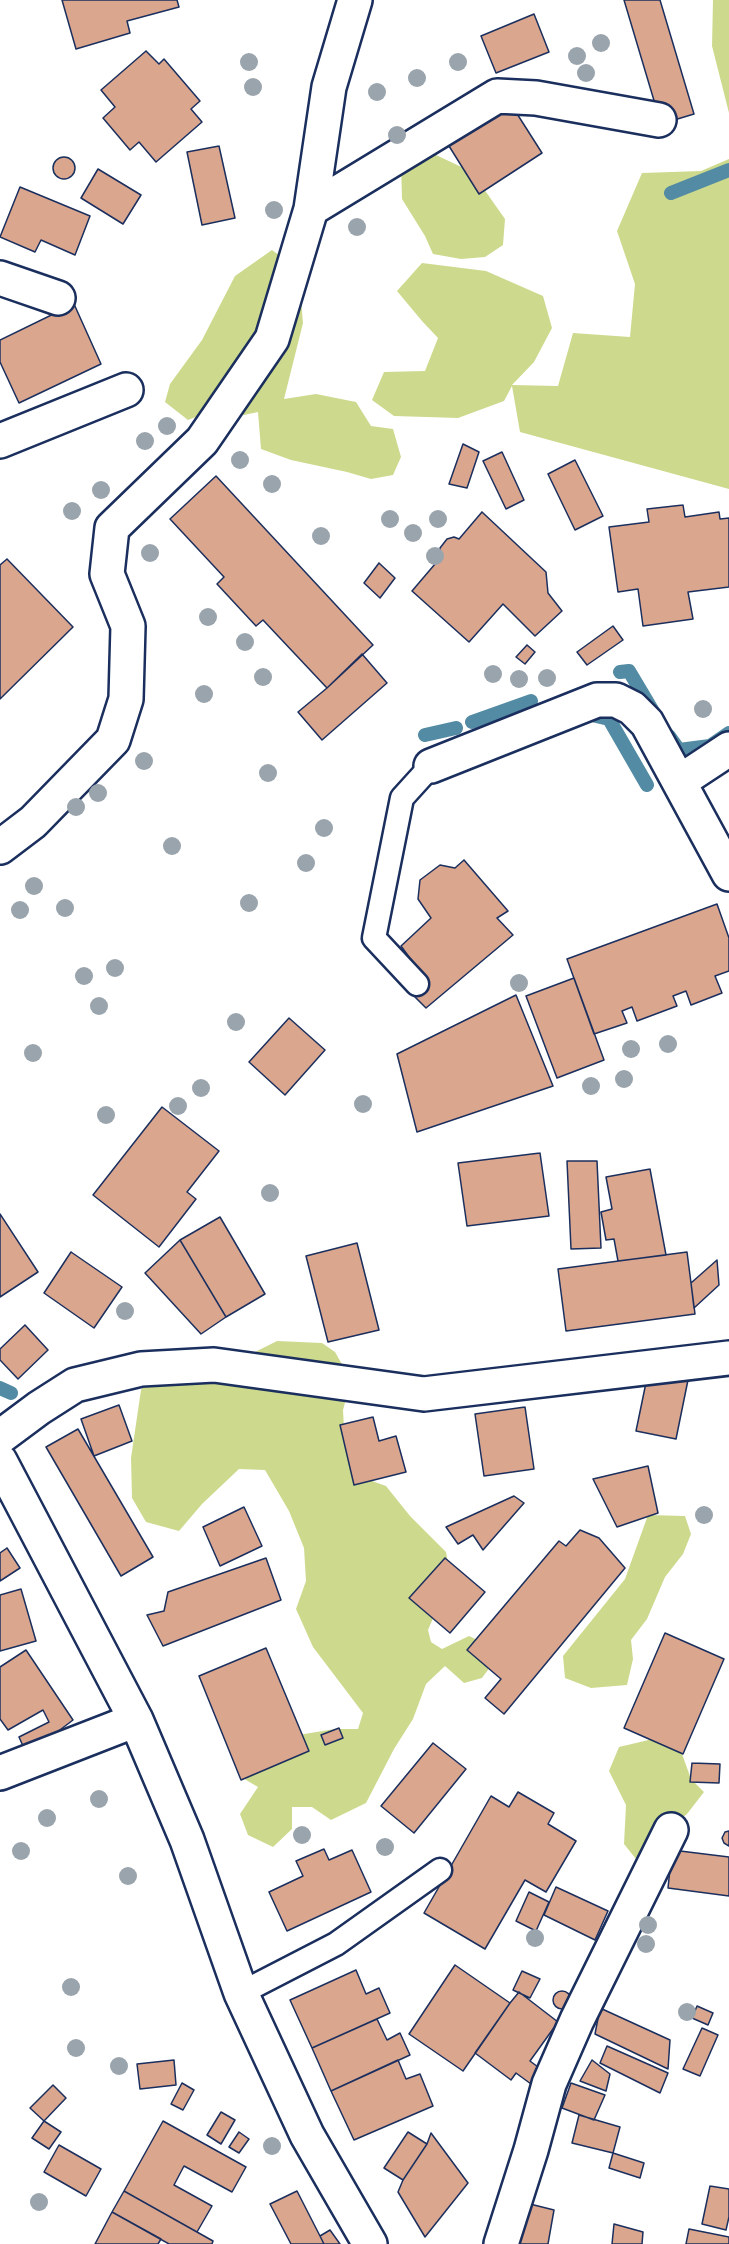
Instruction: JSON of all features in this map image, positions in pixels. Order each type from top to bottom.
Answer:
[{"type":"street","points":[[0,847],[33,822],[113,740],[126,699],[128,626],[107,574],[112,528],[202,441],[272,339],[311,208],[329,87],[355,0]]},
{"type":"street","points":[[311,208],[497,96],[536,98],[659,120]]},
{"type":"street","points":[[0,278],[58,298]]},
{"type":"street","points":[[0,441],[126,390]]},
{"type":"street","points":[[431,766],[597,700],[616,700],[632,708],[647,723],[729,874]]},
{"type":"street","points":[[679,782],[729,749]]},
{"type":"street","points":[[0,1437],[75,1385],[141,1369],[214,1365],[424,1394],[729,1358]]},
{"type":"street","points":[[0,1461],[136,1720],[187,1840],[241,1993],[306,2135],[370,2244]]},
{"type":"street","points":[[0,1773],[136,1720]]},
{"type":"street","points":[[501,2244],[549,2084],[671,1830]]},
{"type":"lane","points":[[417,984],[374,938],[402,798],[431,766]]},
{"type":"lane","points":[[241,1993],[336,1944],[440,1870]]},
{"type":"green space","points":[[713,0],[729,0],[729,113],[712,46]]},
{"type":"green space","points":[[436,155],[472,172],[505,219],[503,245],[485,257],[461,259],[433,254],[425,236],[402,199],[401,163]]},
{"type":"green space","points":[[729,159],[729,489],[520,432],[512,386],[504,401],[458,418],[394,416],[372,400],[384,372],[425,371],[438,338],[397,291],[422,263],[486,271],[543,296],[552,328],[534,362],[512,385],[558,386],[573,333],[630,337],[635,284],[617,231],[642,173],[701,171]]},
{"type":"green space","points":[[272,250],[298,269],[303,323],[284,399],[316,394],[356,402],[371,426],[393,429],[401,457],[393,475],[371,479],[291,460],[261,449],[258,412],[244,415],[211,411],[188,420],[165,402],[170,384],[202,340],[235,276]]},
{"type":"green space","points":[[277,1341],[322,1343],[335,1352],[351,1380],[343,1410],[345,1447],[361,1477],[386,1486],[410,1516],[446,1552],[454,1595],[434,1616],[428,1630],[431,1642],[442,1649],[469,1636],[486,1644],[493,1663],[482,1678],[464,1683],[445,1666],[426,1684],[413,1719],[394,1749],[366,1803],[331,1820],[312,1807],[292,1807],[292,1829],[273,1847],[248,1835],[240,1814],[258,1787],[241,1777],[292,1736],[335,1729],[358,1729],[363,1713],[313,1647],[296,1609],[306,1581],[304,1548],[289,1511],[265,1470],[239,1469],[202,1504],[179,1531],[146,1522],[132,1498],[131,1458],[141,1390],[160,1360],[245,1383],[253,1353]]},
{"type":"green space","points":[[648,1515],[685,1516],[691,1534],[683,1554],[665,1577],[647,1619],[631,1640],[633,1659],[627,1685],[591,1688],[565,1678],[563,1656],[625,1579]]},
{"type":"green space","points":[[657,1738],[682,1754],[691,1779],[704,1792],[687,1814],[660,1836],[649,1859],[636,1859],[624,1844],[626,1805],[609,1771],[619,1747]]},
{"type":"building","points":[[62,0],[177,0],[179,7],[127,21],[130,33],[76,49]]},
{"type":"building","points":[[624,0],[660,0],[694,114],[661,124]]},
{"type":"building","points":[[534,14],[549,52],[496,73],[481,36]]},
{"type":"building","points":[[146,51],[159,64],[164,59],[200,101],[191,109],[202,122],[156,162],[139,142],[130,150],[103,118],[115,107],[101,90]]},
{"type":"building","points":[[507,98],[542,153],[479,194],[444,138]]},
{"type":"building","points":[[219,146],[235,218],[202,225],[187,152]]},
{"type":"building","points":[[64,157],[72,160],[75,168],[72,176],[64,179],[56,176],[53,168],[56,160]]},
{"type":"building","points":[[98,169],[141,195],[123,224],[81,198]]},
{"type":"building","points":[[20,187],[90,216],[75,255],[41,240],[35,252],[0,237]]},
{"type":"building","points":[[74,304],[101,364],[19,403],[0,362],[0,340]]},
{"type":"building","points":[[463,444],[479,452],[467,488],[449,484]]},
{"type":"building","points":[[502,452],[524,500],[506,509],[483,461]]},
{"type":"building","points":[[575,460],[603,516],[575,530],[548,474]]},
{"type":"building","points":[[216,476],[373,645],[327,688],[263,620],[256,626],[217,584],[224,577],[170,519]]},
{"type":"building","points":[[683,505],[685,517],[719,512],[720,519],[729,518],[729,587],[688,592],[693,619],[643,626],[638,589],[618,592],[609,527],[649,522],[647,509]]},
{"type":"building","points":[[482,512],[546,572],[548,593],[562,611],[535,636],[503,604],[469,642],[412,591],[441,557],[440,548],[447,539],[454,537],[459,539]]},
{"type":"building","points":[[7,559],[73,627],[0,699],[0,565]]},
{"type":"building","points":[[379,563],[395,578],[380,598],[364,583]]},
{"type":"building","points":[[613,626],[623,640],[587,665],[577,652]]},
{"type":"building","points":[[527,645],[535,652],[525,664],[516,657]]},
{"type":"building","points":[[362,654],[387,683],[322,740],[298,712]]},
{"type":"building","points":[[464,860],[508,911],[497,918],[513,935],[426,1008],[415,997],[428,983],[401,946],[431,918],[418,899],[420,880],[440,865],[455,868]]},
{"type":"building","points":[[717,904],[729,938],[729,971],[715,976],[722,993],[691,1005],[686,991],[673,996],[677,1006],[637,1021],[632,1007],[622,1011],[627,1023],[594,1034],[567,959]]},
{"type":"building","points":[[574,978],[604,1060],[557,1078],[526,996]]},
{"type":"building","points":[[516,995],[553,1086],[417,1132],[397,1054]]},
{"type":"building","points":[[289,1018],[325,1050],[285,1095],[249,1062]]},
{"type":"building","points":[[162,1107],[219,1151],[187,1192],[196,1199],[159,1247],[93,1195]]},
{"type":"building","points":[[540,1153],[549,1216],[467,1226],[458,1163]]},
{"type":"building","points":[[567,1161],[597,1161],[601,1248],[571,1249]]},
{"type":"building","points":[[650,1169],[666,1255],[618,1261],[614,1239],[606,1240],[601,1212],[612,1209],[606,1177]]},
{"type":"building","points":[[0,1214],[38,1272],[0,1297]]},
{"type":"building","points":[[220,1217],[265,1294],[226,1317],[180,1240]]},
{"type":"building","points":[[180,1240],[226,1317],[201,1334],[145,1273]]},
{"type":"building","points":[[357,1243],[379,1330],[328,1342],[306,1256]]},
{"type":"building","points":[[71,1252],[122,1287],[94,1328],[44,1293]]},
{"type":"building","points":[[687,1252],[695,1314],[566,1331],[558,1269]]},
{"type":"building","points":[[717,1260],[719,1285],[694,1308],[691,1283]]},
{"type":"building","points":[[25,1325],[48,1350],[18,1379],[0,1360],[0,1349]]},
{"type":"building","points":[[648,1373],[688,1380],[676,1439],[636,1431]]},
{"type":"building","points":[[119,1405],[132,1441],[94,1456],[81,1419]]},
{"type":"building","points":[[525,1407],[534,1469],[484,1476],[475,1414]]},
{"type":"building","points":[[373,1417],[379,1441],[396,1436],[406,1472],[354,1485],[340,1425]]},
{"type":"building","points":[[78,1429],[153,1557],[121,1576],[46,1447]]},
{"type":"building","points":[[648,1466],[658,1513],[617,1527],[593,1479]]},
{"type":"building","points":[[514,1496],[524,1503],[483,1550],[473,1535],[458,1544],[446,1527]]},
{"type":"building","points":[[244,1507],[262,1546],[220,1566],[203,1527]]},
{"type":"building","points":[[580,1530],[599,1538],[625,1568],[504,1714],[485,1698],[501,1679],[467,1650],[559,1541],[566,1546]]},
{"type":"building","points":[[7,1548],[20,1568],[0,1581],[0,1553]]},
{"type":"building","points":[[266,1558],[281,1600],[163,1646],[147,1615],[164,1611],[168,1592]]},
{"type":"building","points":[[445,1558],[485,1592],[450,1633],[409,1598]]},
{"type":"building","points":[[21,1589],[36,1641],[0,1651],[0,1595]]},
{"type":"building","points":[[665,1633],[724,1659],[683,1754],[624,1728]]},
{"type":"building","points":[[266,1648],[309,1751],[241,1780],[199,1676]]},
{"type":"building","points":[[26,1650],[73,1720],[27,1755],[19,1737],[49,1722],[43,1710],[8,1730],[0,1719],[0,1667]]},
{"type":"building","points":[[339,1728],[343,1738],[325,1745],[321,1735]]},
{"type":"building","points":[[433,1743],[466,1769],[414,1833],[381,1806]]},
{"type":"building","points":[[692,1763],[720,1764],[719,1783],[690,1782]]},
{"type":"building","points":[[518,1792],[554,1813],[548,1824],[576,1841],[546,1892],[525,1880],[485,1949],[424,1913],[491,1796],[509,1807]]},
{"type":"building","points":[[729,1831],[729,1846],[722,1838],[725,1832]]},
{"type":"building","points":[[324,1849],[329,1860],[352,1850],[371,1892],[287,1931],[269,1892],[303,1876],[296,1861]]},
{"type":"building","points":[[672,1850],[729,1857],[729,1896],[668,1888]]},
{"type":"building","points":[[556,1887],[608,1911],[595,1940],[544,1915]]},
{"type":"building","points":[[529,1892],[549,1902],[536,1931],[516,1921]]},
{"type":"building","points":[[455,1965],[510,2003],[463,2071],[409,2034]]},
{"type":"building","points":[[356,1970],[366,1994],[379,1988],[390,2013],[312,2048],[290,2000]]},
{"type":"building","points":[[522,1971],[540,1979],[530,1998],[513,1990]]},
{"type":"building","points":[[562,1991],[568,1994],[571,2000],[568,2006],[562,2009],[556,2006],[553,2000],[556,1994]]},
{"type":"building","points":[[519,1992],[558,2022],[530,2061],[542,2070],[531,2084],[516,2073],[511,2080],[475,2053]]},
{"type":"building","points":[[697,2006],[713,2013],[708,2025],[692,2018]]},
{"type":"building","points":[[600,2008],[670,2040],[668,2069],[595,2034]]},
{"type":"building","points":[[377,2019],[387,2040],[400,2033],[410,2055],[331,2091],[312,2048]]},
{"type":"building","points":[[702,2028],[718,2035],[700,2076],[683,2069]]},
{"type":"building","points":[[607,2046],[668,2073],[660,2093],[600,2063]]},
{"type":"building","points":[[174,2060],[176,2085],[140,2089],[137,2064]]},
{"type":"building","points":[[398,2060],[406,2079],[420,2074],[433,2106],[354,2140],[331,2091]]},
{"type":"building","points":[[592,2060],[610,2074],[606,2091],[580,2081]]},
{"type":"building","points":[[182,2083],[194,2090],[183,2110],[171,2104]]},
{"type":"building","points":[[571,2083],[605,2095],[594,2120],[562,2108]]},
{"type":"building","points":[[53,2085],[66,2098],[44,2121],[30,2108]]},
{"type":"building","points":[[221,2112],[235,2120],[221,2144],[207,2135]]},
{"type":"building","points":[[579,2115],[620,2127],[613,2153],[572,2143]]},
{"type":"building","points":[[44,2121],[61,2132],[49,2149],[32,2138]]},
{"type":"building","points":[[163,2121],[246,2167],[232,2192],[184,2166],[174,2185],[212,2206],[197,2232],[124,2191]]},
{"type":"building","points":[[239,2132],[249,2139],[239,2153],[229,2147]]},
{"type":"building","points":[[408,2132],[427,2144],[403,2180],[384,2168]]},
{"type":"building","points":[[431,2133],[468,2183],[425,2237],[398,2192],[403,2180],[427,2144]]},
{"type":"building","points":[[59,2145],[101,2169],[86,2196],[44,2172]]},
{"type":"building","points":[[613,2153],[644,2163],[640,2178],[609,2168]]},
{"type":"building","points":[[710,2186],[729,2189],[729,2217],[726,2230],[702,2224]]},
{"type":"building","points":[[124,2191],[213,2241],[212,2244],[169,2244],[112,2212]]},
{"type":"building","points":[[297,2191],[324,2244],[291,2244],[270,2204]]},
{"type":"building","points":[[526,2203],[554,2210],[548,2244],[513,2244]]},
{"type":"building","points":[[112,2212],[161,2239],[158,2244],[95,2244]]},
{"type":"building","points":[[614,2224],[643,2232],[642,2244],[612,2244]]},
{"type":"building","points":[[689,2229],[729,2237],[729,2244],[686,2244]]},
{"type":"building","points":[[330,2230],[340,2244],[324,2244],[320,2236]]},
{"type":"waterway","points":[[671,193],[729,170]]},
{"type":"waterway","points":[[620,672],[629,671],[654,713]]},
{"type":"waterway","points":[[472,722],[531,701]]},
{"type":"waterway","points":[[583,717],[592,715],[609,719],[647,785]]},
{"type":"waterway","points":[[425,735],[456,728]]},
{"type":"waterway","points":[[669,736],[679,750],[710,746],[729,733]]},
{"type":"waterway","points":[[0,1388],[11,1393]]}]
